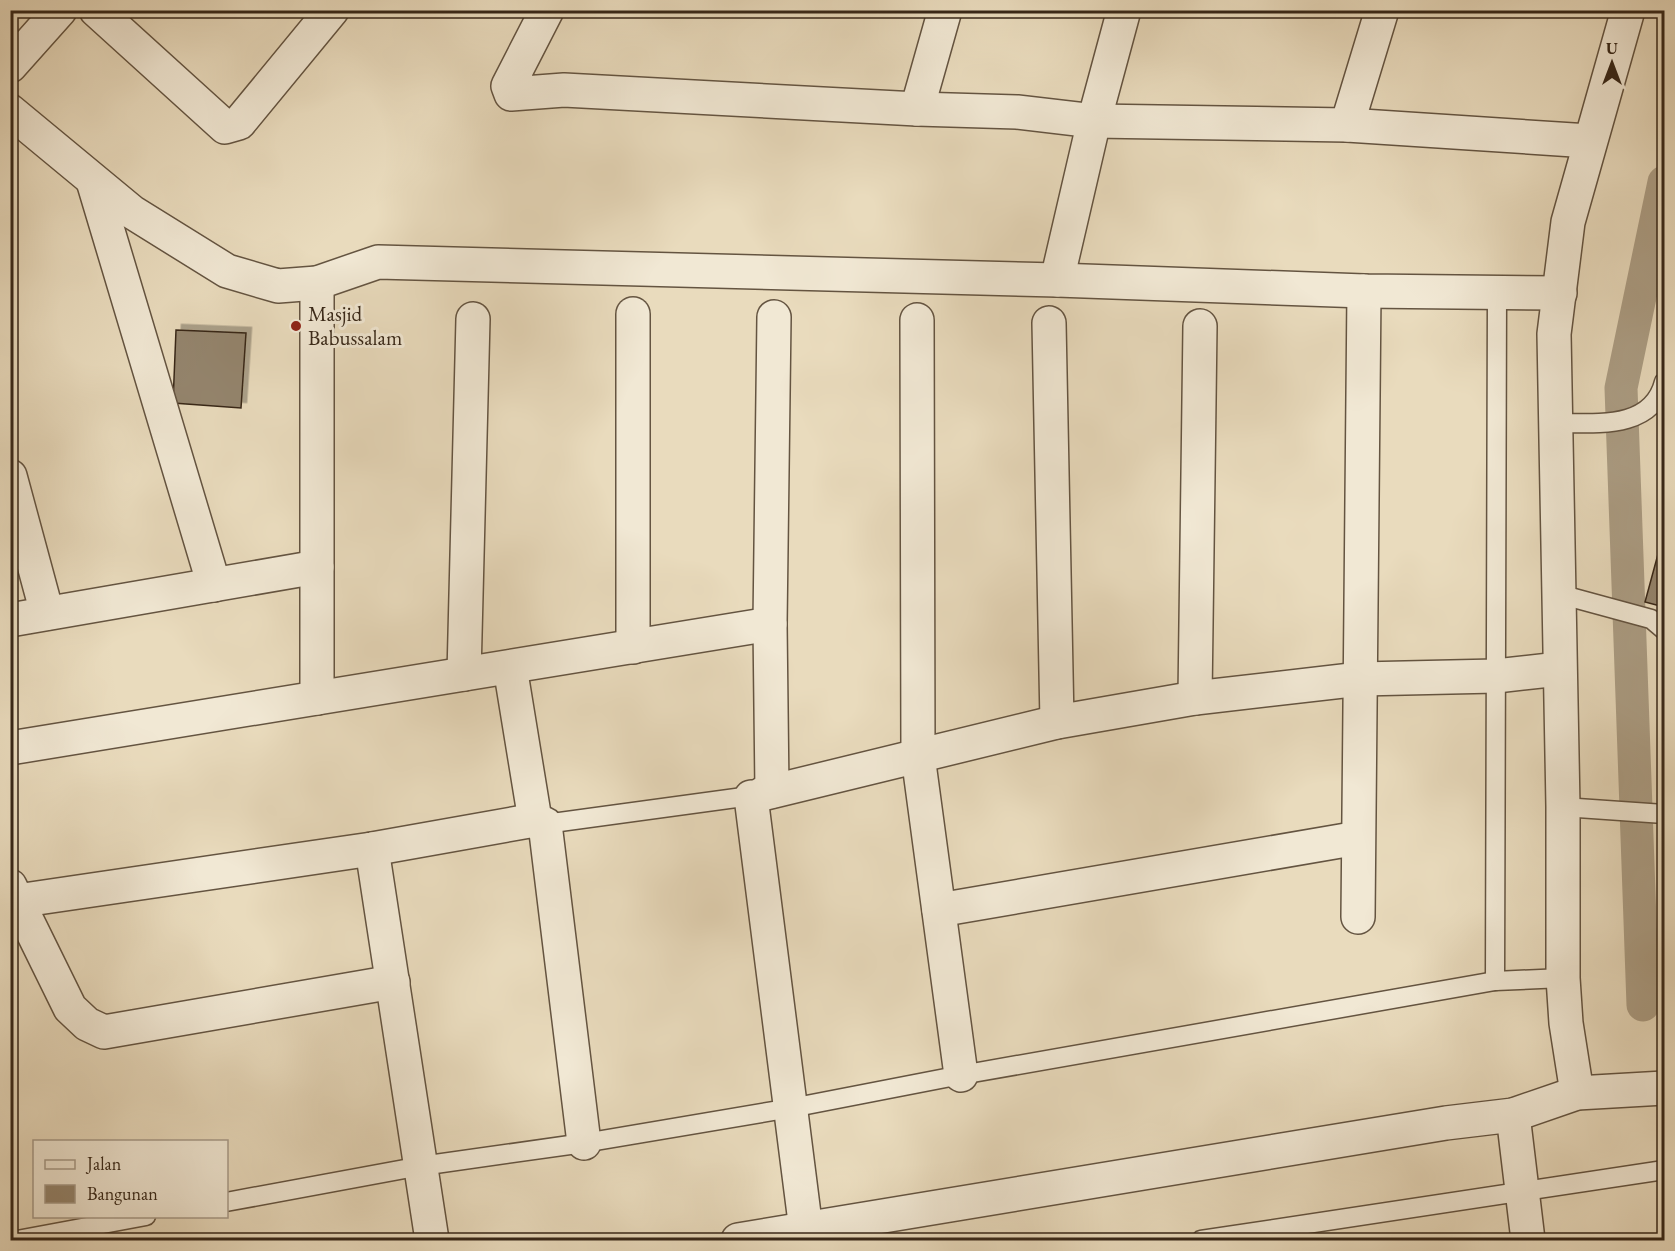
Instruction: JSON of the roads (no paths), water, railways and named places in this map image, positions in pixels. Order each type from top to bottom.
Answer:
[{"type":"street","points":[[10,66],[60,10]]},
{"type":"street","points":[[96,10],[225,127],[239,123],[319,15]]},
{"type":"street","points":[[547,10],[508,86],[511,94],[564,90],[917,110],[1017,112],[1094,122],[1347,125],[1589,141]]},
{"type":"street","points":[[917,110],[945,10]]},
{"type":"street","points":[[1057,280],[1094,122],[1124,10]]},
{"type":"street","points":[[1347,125],[1382,10]]},
{"type":"street","points":[[1577,1093],[1566,1023],[1563,978],[1563,807],[1554,334],[1568,222],[1589,141],[1628,10]]},
{"type":"street","points":[[10,111],[132,212],[228,272],[278,286],[317,283],[378,262],[1057,280],[1364,291],[1560,293]]},
{"type":"street","points":[[93,181],[214,585]]},
{"type":"street","points":[[317,283],[317,698]]},
{"type":"street","points":[[1358,917],[1364,291]]},
{"type":"street","points":[[633,314],[633,647]]},
{"type":"street","points":[[774,317],[770,624],[762,794],[791,1108],[806,1230]]},
{"type":"street","points":[[464,674],[473,318]]},
{"type":"street","points":[[917,320],[918,756],[961,1075]]},
{"type":"street","points":[[1049,323],[1057,723]]},
{"type":"street","points":[[1195,698],[1200,326]]},
{"type":"street","points":[[10,476],[47,613]]},
{"type":"street","points":[[10,620],[317,567]]},
{"type":"street","points":[[10,748],[770,624]]},
{"type":"street","points":[[510,667],[540,822],[584,1143]]},
{"type":"street","points":[[762,794],[1057,723],[1195,698],[1360,679],[1496,676],[1559,669]]},
{"type":"street","points":[[393,982],[104,1032],[87,1023],[70,1008],[14,894],[372,849],[540,822]]},
{"type":"street","points":[[939,910],[1359,838]]},
{"type":"street","points":[[372,849],[432,1240]]},
{"type":"street","points":[[738,1240],[1446,1123],[1513,1115],[1577,1093],[1665,1088]]},
{"type":"street","points":[[1513,1115],[1528,1240]]},
{"type":"lane","points":[[1495,981],[1497,293]]},
{"type":"lane","points":[[1557,423],[1602,424],[1638,417],[1653,404],[1664,385]]},
{"type":"lane","points":[[1559,594],[1605,604],[1658,625]]},
{"type":"lane","points":[[540,822],[762,794]]},
{"type":"lane","points":[[1563,807],[1662,813]]},
{"type":"lane","points":[[228,1202],[421,1166],[584,1143],[791,1108],[961,1075],[1495,981],[1563,978]]},
{"type":"lane","points":[[1201,1240],[1665,1170]]},
{"type":"lane","points":[[17,1240],[135,1218]]},
{"type":"waterway","points":[[1643,1005],[1621,388],[1664,182]]},
{"type":"place","name":"Masjid Babussalam","points":[[296,326]]}]
